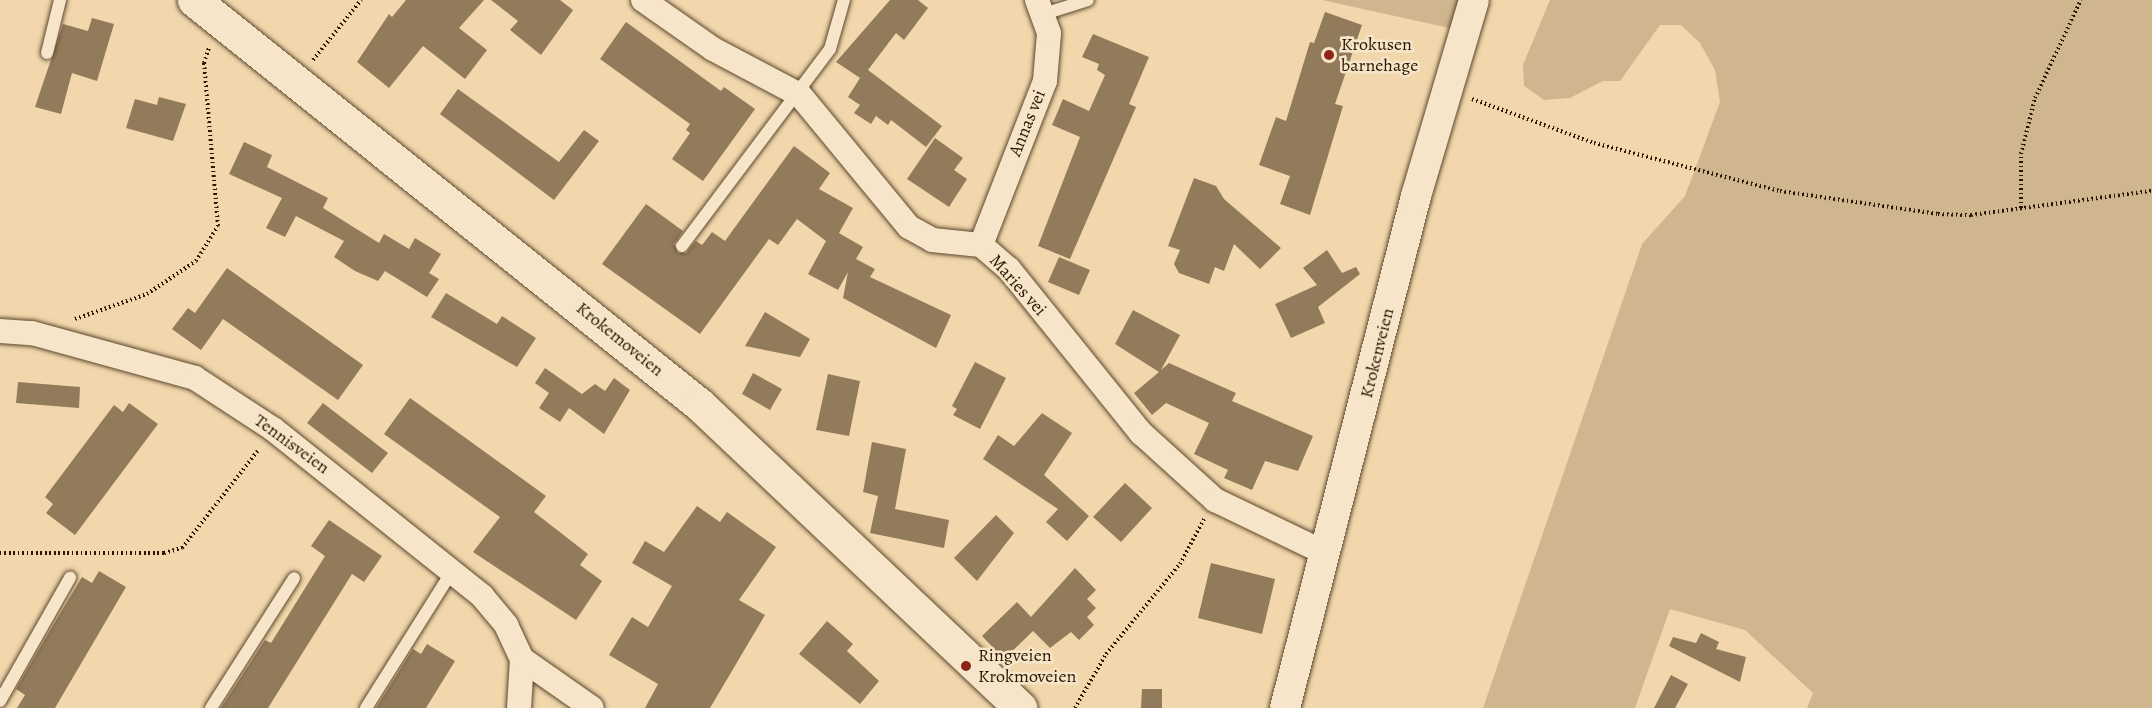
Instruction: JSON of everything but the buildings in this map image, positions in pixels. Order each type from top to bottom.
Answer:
[{"type":"main road","name":"Krokemoveien","points":[[194,0],[700,405],[1020,708]]},
{"type":"street","name":"Maries vei","points":[[643,0],[713,49],[800,95],[909,227],[932,240],[981,245],[1009,269],[1141,433],[1215,500],[1325,553]]},
{"type":"street","name":"Krokenveien","points":[[1286,708],[1325,553],[1474,0]]},
{"type":"street","name":"Annas vei","points":[[981,245],[1045,81],[1050,57],[1041,7]]},
{"type":"street","name":"Tennisveien","points":[[0,332],[32,333],[195,378],[273,429],[453,570],[506,625],[522,659],[519,708]]},
{"type":"street","name":"Tennisveien","points":[[522,659],[592,708]]},
{"type":"lane","points":[[46,53],[60,0]]},
{"type":"lane","points":[[682,246],[800,95],[840,32],[844,0]]},
{"type":"lane","points":[[1041,7],[1088,0]]},
{"type":"lane","points":[[366,708],[453,570]]},
{"type":"lane","points":[[0,702],[70,578]]},
{"type":"lane","points":[[211,708],[294,578]]},
{"type":"path","points":[[295,82],[361,0]]},
{"type":"path","points":[[2021,208],[2021,154],[2035,98],[2081,0]]},
{"type":"path","points":[[32,333],[147,294],[196,261],[218,226],[204,63],[209,47],[235,33]]},
{"type":"path","points":[[1449,90],[1594,143],[1780,190],[1938,214],[2021,208],[2152,191]]},
{"type":"path","points":[[0,553],[164,553],[182,548],[273,429]]},
{"type":"path","points":[[1075,708],[1106,654],[1180,564],[1215,500]]},
{"type":"shaded area","points":[[1322,0],[1462,0],[1454,29]]},
{"type":"shaded area","points":[[1550,0],[2152,0],[2152,708],[1807,708],[1813,693],[1745,630],[1670,609],[1635,708],[1483,708],[1642,244],[1685,196],[1720,102],[1715,70],[1700,43],[1681,25],[1660,25],[1620,81],[1603,81],[1570,98],[1544,100],[1524,86],[1523,65]]},
{"type":"place","name":"Krokusen barnehage","points":[[1329,55]]},
{"type":"place","name":"Ringveien Krokmoveien","points":[[966,666]]}]
